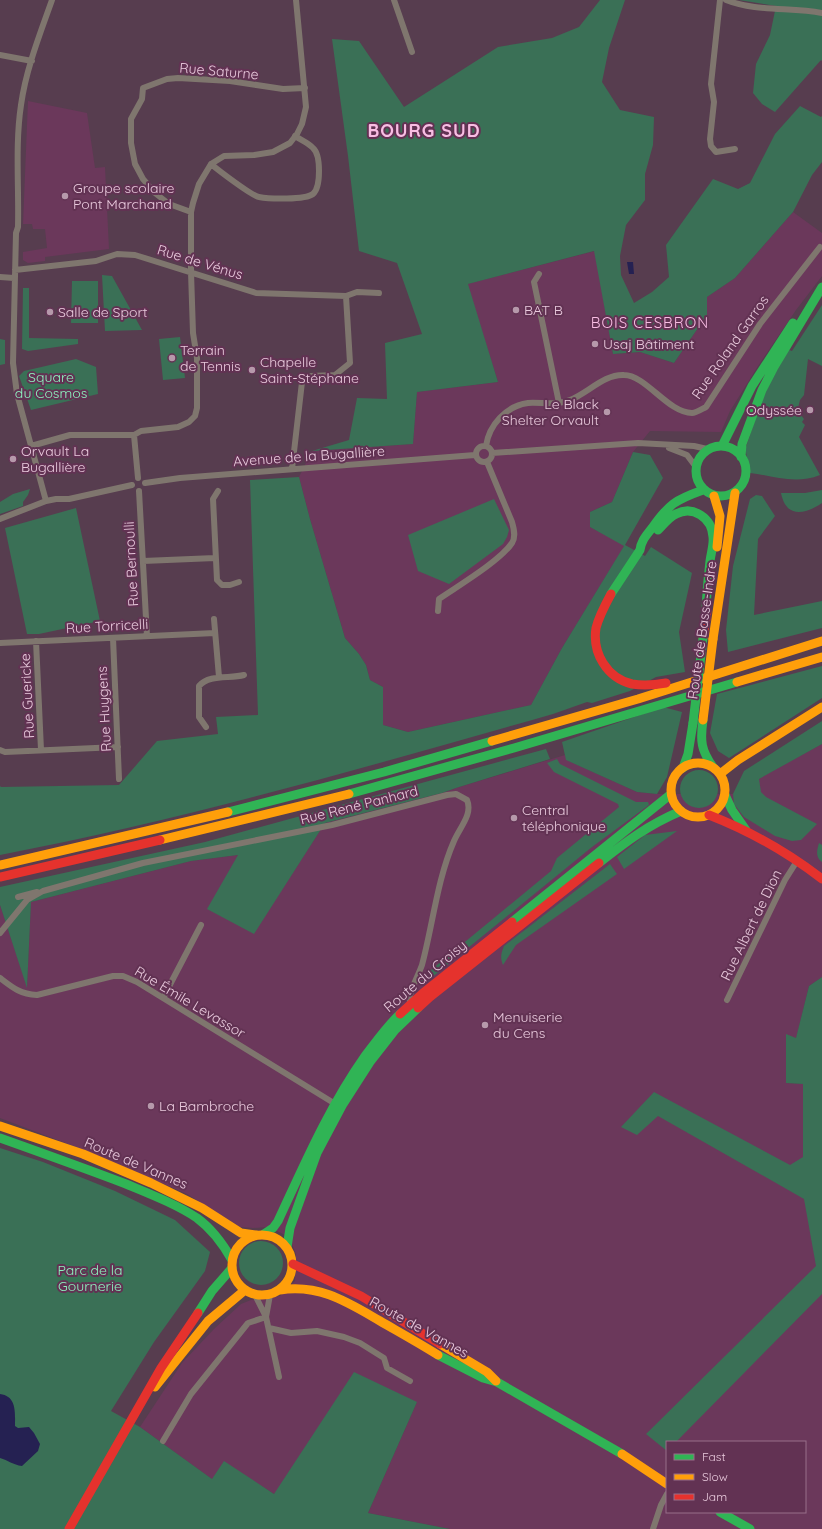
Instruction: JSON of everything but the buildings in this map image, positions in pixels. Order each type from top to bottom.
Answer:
[{"type":"main road","points":[[722,446],[764,365],[808,303],[822,286]]},
{"type":"main road","points":[[741,457],[742,444],[762,390],[777,361],[822,286]]},
{"type":"main road","points":[[722,446],[732,449],[741,457],[746,467],[746,475],[743,485],[735,493],[714,496],[704,490],[697,482],[696,467],[699,459],[708,449],[722,446]]},
{"type":"main road","points":[[640,550],[641,543],[664,511],[681,498],[704,490]]},
{"type":"main road","name":"Route de Basse-Indre","points":[[713,767],[705,757],[701,746],[703,720],[713,639],[735,493]]},
{"type":"main road","name":"Route de Basse-Indre","points":[[683,768],[688,754],[706,616],[720,527],[719,508],[714,496]]},
{"type":"main road","points":[[703,679],[689,677],[652,686],[634,685],[618,678],[608,671],[600,659],[595,646],[595,636],[599,617],[604,607],[640,550],[646,546],[664,524],[676,513],[684,511],[694,511],[703,516],[711,529],[712,537],[706,596],[706,616]]},
{"type":"main road","points":[[0,865],[231,811],[384,772],[539,729],[822,641]]},
{"type":"main road","points":[[0,876],[193,832],[375,786],[514,748],[822,657]]},
{"type":"main road","points":[[720,774],[738,760],[821,708]]},
{"type":"main road","points":[[698,763],[713,767],[720,774],[725,785],[725,795],[722,803],[717,809],[709,815],[694,817],[682,812],[671,794],[674,779],[683,768],[698,763]]},
{"type":"main road","name":"Route du Croisy","points":[[414,1006],[671,794]]},
{"type":"main road","points":[[725,795],[732,810],[746,830]]},
{"type":"main road","name":"Route du Croisy","points":[[260,1235],[273,1228],[278,1221],[311,1149],[338,1106],[370,1047],[388,1026],[632,837],[658,821],[682,812]]},
{"type":"main road","points":[[709,815],[746,830],[797,861],[822,880]]},
{"type":"main road","name":"Route du Croisy","points":[[287,1247],[290,1228],[312,1167],[338,1106]]},
{"type":"main road","name":"Route de Vannes","points":[[0,1126],[83,1154],[152,1183],[202,1208],[241,1233],[260,1235]]},
{"type":"main road","name":"Route de Vannes","points":[[0,1138],[78,1165],[145,1192],[183,1210],[198,1219],[221,1241],[232,1264]]},
{"type":"main road","points":[[70,1529],[153,1381],[179,1339],[232,1264],[235,1251],[240,1244],[247,1238],[260,1235],[278,1239],[287,1247],[292,1257],[293,1264],[292,1274],[287,1283],[280,1290],[270,1295],[256,1295],[244,1290],[236,1280],[232,1264]]},
{"type":"main road","name":"Route de Vannes","points":[[293,1264],[371,1302],[487,1372],[497,1382]]},
{"type":"main road","points":[[139,1408],[208,1320],[244,1290]]},
{"type":"main road","name":"Route de Vannes","points":[[280,1290],[315,1290],[336,1296],[440,1356],[483,1378],[497,1382],[618,1452],[666,1483]]},
{"type":"main road","points":[[722,1513],[745,1528]]},
{"type":"street","points":[[46,502],[17,394],[13,363],[14,278],[16,233],[18,226],[18,158],[21,105],[32,61],[52,0]]},
{"type":"street","points":[[31,446],[70,435],[134,435],[141,431],[178,427],[190,422],[195,416],[197,408],[196,358],[192,333],[191,212],[199,184],[210,164],[224,156],[254,155],[273,152],[290,143],[302,124],[306,107],[296,0]]},
{"type":"street","points":[[394,0],[412,52]]},
{"type":"street","points":[[720,0],[711,84],[714,102],[710,146],[716,152],[735,149]]},
{"type":"street","points":[[726,0],[734,3],[759,7],[809,10],[822,13]]},
{"type":"street","points":[[0,55],[32,61]]},
{"type":"street","name":"Rue Saturne","points":[[191,212],[169,204],[155,193],[144,179],[136,164],[131,143],[131,119],[142,99],[143,88],[178,78],[230,81],[284,90],[305,88]]},
{"type":"street","points":[[210,164],[257,197],[303,198],[312,195],[317,190],[319,183],[318,156],[314,148],[295,136]]},
{"type":"street","name":"Rue Roland Garros","points":[[559,403],[571,400],[611,377],[625,375],[635,378],[681,411],[693,413],[706,407],[760,324],[820,247]]},
{"type":"street","name":"Rue de Vénus","points":[[15,270],[96,261],[117,254],[135,255],[256,293],[346,296],[357,292],[379,293]]},
{"type":"street","points":[[486,446],[491,430],[506,411],[528,403],[559,403],[534,282],[539,274]]},
{"type":"street","points":[[0,277],[14,278]]},
{"type":"street","points":[[292,469],[302,382],[311,376],[335,375],[350,363],[346,296]]},
{"type":"street","points":[[134,435],[138,478]]},
{"type":"street","points":[[492,453],[638,444],[694,446],[708,449]]},
{"type":"street","points":[[660,445],[687,455],[696,467]]},
{"type":"street","points":[[486,446],[490,449],[492,453],[491,459],[487,462],[479,461],[475,455],[479,447],[486,446]]},
{"type":"street","name":"Avenue de la Bugallière","points":[[145,483],[180,478],[475,455]]},
{"type":"street","points":[[438,611],[439,599],[491,563],[513,542],[515,530],[487,462]]},
{"type":"street","points":[[138,478],[144,480],[145,488],[139,491],[133,489],[132,485],[132,481],[138,478]]},
{"type":"street","points":[[0,519],[56,499],[69,499],[132,485]]},
{"type":"street","name":"Rue Bernoulli","points":[[139,491],[147,636]]},
{"type":"street","points":[[218,491],[213,499],[217,580],[222,585],[230,585],[239,582]]},
{"type":"street","points":[[143,561],[215,558]]},
{"type":"street","points":[[214,619],[219,677]]},
{"type":"street","name":"Rue Torricelli","points":[[0,643],[215,633]]},
{"type":"street","name":"Rue Huygens","points":[[113,638],[119,779]]},
{"type":"street","name":"Rue Guericke","points":[[36,641],[41,750]]},
{"type":"street","points":[[206,727],[199,717],[199,686],[203,681],[219,677],[237,677],[244,675]]},
{"type":"street","points":[[0,750],[5,752],[118,747]]},
{"type":"street","name":"Rue René Panhard","points":[[18,897],[143,864],[332,825],[447,795],[456,794],[467,800],[470,807],[454,841],[442,875],[421,966],[411,987],[409,998],[414,1006]]},
{"type":"street","name":"Rue Albert de Dion","points":[[728,1000],[785,880],[797,861]]},
{"type":"street","name":"Rue René Panhard","points":[[0,933],[27,900],[39,892]]},
{"type":"street","points":[[163,998],[201,925]]},
{"type":"street","name":"Rue Émile Levassor","points":[[0,978],[17,991],[27,995],[37,995],[113,976],[123,976],[137,982],[338,1106]]},
{"type":"street","points":[[256,1295],[266,1317],[279,1377]]},
{"type":"street","points":[[266,1317],[270,1295]]},
{"type":"street","points":[[163,1441],[191,1394],[248,1323],[266,1317]]},
{"type":"street","points":[[269,1328],[291,1333],[317,1331],[344,1337],[360,1343],[384,1358],[387,1368],[410,1381]]},
{"type":"street","points":[[653,1529],[661,1505],[666,1496]]},
{"type":"shaded area","name":"Groupe scolaire Pont Marchand","points":[[28,101],[87,113],[95,168],[105,167],[109,249],[45,257],[45,261],[28,263],[23,260],[23,252],[47,248],[45,229],[33,229],[32,224],[23,224]]},
{"type":"shaded area","points":[[793,212],[822,233],[822,276],[796,310],[758,366],[730,411],[721,432],[650,431],[633,452],[612,502],[590,512],[590,527],[625,545],[562,648],[531,705],[408,732],[383,725],[383,687],[370,680],[366,665],[359,654],[345,638],[299,477],[312,451],[413,444],[417,392],[498,382],[467,284],[595,251],[613,354],[640,352],[674,363],[707,315],[707,297],[735,278]]},
{"type":"shaded area","points":[[627,262],[633,262],[634,274],[629,274]]},
{"type":"shaded area","points":[[822,744],[822,977],[809,986],[796,1039],[786,1035],[786,1083],[803,1084],[803,1157],[822,1223],[822,1529],[450,1529],[368,1513],[417,1402],[274,1494],[224,1462],[213,1480],[140,1427],[182,1363],[214,1329],[241,1304],[251,1300],[280,1296],[295,1281],[296,1254],[289,1237],[269,1227],[240,1227],[187,1194],[89,1152],[0,1118],[0,905],[27,986],[31,902],[191,861],[238,855],[253,934],[325,823],[442,793],[565,755],[567,760],[637,792],[657,794],[738,794],[763,776]]},
{"type":"shaded area","points":[[0,1394],[6,1395],[10,1398],[14,1406],[15,1426],[18,1428],[29,1427],[40,1444],[38,1451],[22,1466],[0,1458]]},
{"type":"green space","points":[[600,0],[625,0],[609,48],[602,82],[620,110],[654,117],[653,145],[645,174],[645,200],[626,225],[620,256],[621,275],[634,303],[652,292],[669,277],[666,245],[713,179],[738,189],[750,183],[775,134],[800,106],[821,117],[822,116],[822,162],[812,175],[793,212],[735,278],[707,297],[707,315],[674,363],[640,352],[613,354],[594,251],[468,284],[498,382],[417,392],[413,444],[312,451],[349,440],[357,398],[387,399],[385,343],[422,334],[397,263],[359,251],[332,39],[359,41],[404,107],[498,47],[552,38],[579,27]]},
{"type":"green space","points":[[739,0],[822,0],[822,61],[821,60],[775,112],[762,104],[753,93],[756,64],[770,35],[776,6]]},
{"type":"green space","points":[[102,275],[112,276],[142,330],[105,331]]},
{"type":"green space","points":[[72,281],[98,281],[98,323],[71,323]]},
{"type":"green space","points":[[23,288],[29,288],[29,338],[78,339],[78,344],[28,351],[22,349]]},
{"type":"green space","points":[[822,305],[822,366],[808,359],[804,395],[800,400],[798,408],[804,419],[802,422],[805,425],[799,437],[820,475],[811,478],[793,480],[750,473],[746,447],[769,384],[789,350],[792,351]]},
{"type":"green space","name":"Terrain de Tennis","points":[[180,337],[185,378],[163,380],[159,339]]},
{"type":"green space","points":[[0,339],[5,340],[5,364],[0,365]]},
{"type":"green space","name":"Square du Cosmos","points":[[76,359],[96,367],[98,394],[31,410],[19,376],[24,371]]},
{"type":"green space","points":[[633,452],[650,455],[663,478],[625,545],[645,556],[651,547],[692,573],[679,632],[685,672],[656,677],[630,691],[592,703],[587,702],[553,714],[278,790],[140,825],[0,855],[0,786],[119,785],[157,741],[218,734],[216,717],[258,715],[250,480],[299,477],[345,638],[359,654],[366,665],[370,680],[383,687],[383,725],[408,732],[531,705],[562,648],[624,546],[590,527],[590,512],[612,502]]},
{"type":"green space","points":[[30,489],[23,502],[23,506],[0,514],[0,502],[13,494]]},
{"type":"green space","points":[[822,490],[822,503],[802,512],[791,510],[787,507],[783,501],[781,493],[805,493]]},
{"type":"green space","points":[[756,495],[762,496],[775,516],[758,539],[754,615],[822,601],[822,628],[728,652],[726,630],[733,566],[750,499]]},
{"type":"green space","points":[[494,499],[509,530],[503,544],[449,584],[418,571],[408,535]]},
{"type":"green space","points":[[76,508],[100,621],[39,634],[27,634],[5,528]]},
{"type":"green space","points":[[822,666],[822,698],[729,758],[718,751],[710,733],[717,694]]},
{"type":"green space","points":[[663,707],[682,712],[667,777],[657,794],[637,792],[566,760],[562,742]]},
{"type":"green space","points":[[822,721],[822,744],[759,779],[761,792],[766,797],[817,824],[801,840],[792,841],[775,836],[744,817],[734,804],[733,794],[744,771]]},
{"type":"green space","points":[[546,749],[550,759],[442,793],[325,823],[254,934],[207,909],[238,855],[191,861],[31,902],[27,988],[0,905],[0,887],[205,842]]},
{"type":"green space","points":[[557,759],[560,764],[636,802],[648,802],[649,805],[592,847],[425,983],[421,983],[426,974],[551,871],[557,858],[619,807],[618,804],[554,772],[547,763]]},
{"type":"green space","points":[[699,770],[709,773],[715,779],[718,789],[715,799],[709,805],[699,808],[689,805],[683,799],[680,789],[683,779],[689,773]]},
{"type":"green space","points":[[677,831],[624,869],[617,857],[645,835]]},
{"type":"green space","points":[[819,843],[822,845],[822,862],[817,856]]},
{"type":"green space","points":[[610,864],[617,874],[516,945],[503,965],[501,956],[504,946]]},
{"type":"green space","points":[[822,977],[822,1294],[677,1441],[666,1441],[666,1450],[646,1434],[816,1266],[804,1199],[658,1116],[637,1135],[621,1127],[654,1092],[790,1165],[803,1157],[803,1084],[786,1083],[786,1034],[796,1038],[809,986]]},
{"type":"green space","name":"Parc de la Gournerie","points":[[0,1148],[43,1162],[115,1191],[175,1220],[210,1252],[205,1271],[154,1342],[111,1411],[140,1427],[212,1479],[224,1461],[274,1494],[354,1372],[417,1402],[368,1513],[450,1529],[0,1529]]},
{"type":"green space","points":[[261,1241],[273,1245],[279,1251],[283,1263],[279,1275],[273,1281],[261,1285],[249,1281],[243,1275],[239,1263],[243,1251],[249,1245]]},
{"type":"traffic: fast","points":[[741,457],[742,444],[762,390],[774,367],[822,287]]},
{"type":"traffic: fast","points":[[722,446],[752,386],[793,323]]},
{"type":"traffic: fast","points":[[716,446],[726,446],[739,453],[746,466],[746,471],[746,476],[739,489],[726,496],[716,496],[707,492],[700,485],[696,476],[696,466],[700,457],[707,450],[716,446]]},
{"type":"traffic: fast","points":[[611,594],[640,550],[644,539],[663,513],[679,500],[703,490]]},
{"type":"traffic: fast","points":[[658,530],[671,517],[676,514],[689,511],[700,515],[709,524],[712,530],[713,546],[710,561],[706,616]]},
{"type":"traffic: fast","points":[[693,723],[703,638]]},
{"type":"traffic: fast","points":[[349,794],[514,748],[737,682]]},
{"type":"traffic: fast","points":[[703,720],[702,745],[713,767]]},
{"type":"traffic: fast","points":[[683,768],[688,754],[693,723]]},
{"type":"traffic: fast","points":[[228,812],[384,772],[492,741]]},
{"type":"traffic: fast","points":[[512,922],[671,794]]},
{"type":"traffic: fast","points":[[725,795],[732,810],[746,830]]},
{"type":"traffic: fast","points":[[599,863],[638,834],[669,816],[681,811]]},
{"type":"traffic: fast","points":[[287,1247],[290,1228],[317,1153],[343,1104],[370,1062],[395,1030],[418,1008]]},
{"type":"traffic: fast","points":[[264,1234],[273,1228],[278,1221],[318,1137],[352,1075],[382,1034],[400,1014]]},
{"type":"traffic: fast","points":[[0,1138],[126,1184],[180,1208],[197,1218],[208,1227],[232,1260]]},
{"type":"traffic: fast","points":[[198,1313],[212,1291],[232,1268]]},
{"type":"traffic: fast","points":[[438,1355],[483,1378],[497,1382],[622,1454]]},
{"type":"traffic: fast","points":[[722,1513],[750,1529]]},
{"type":"traffic: slow","points":[[713,639],[735,493]]},
{"type":"traffic: slow","points":[[714,496],[720,516],[717,547]]},
{"type":"traffic: slow","points":[[703,720],[713,639]]},
{"type":"traffic: slow","points":[[492,741],[638,699],[822,641]]},
{"type":"traffic: slow","points":[[737,682],[822,657]]},
{"type":"traffic: slow","points":[[720,774],[738,760],[822,707]]},
{"type":"traffic: slow","points":[[698,763],[708,765],[717,771],[723,780],[725,790],[723,800],[717,809],[708,815],[698,817],[688,815],[679,809],[673,800],[671,790],[673,780],[679,771],[688,765],[698,763]]},
{"type":"traffic: slow","points":[[160,840],[349,794]]},
{"type":"traffic: slow","points":[[0,865],[228,812]]},
{"type":"traffic: slow","points":[[0,1126],[83,1154],[151,1183],[202,1208],[241,1233],[256,1235]]},
{"type":"traffic: slow","points":[[256,1235],[268,1235],[284,1243],[290,1253],[292,1265],[290,1277],[284,1287],[268,1295],[256,1295],[240,1287],[232,1271],[232,1259],[240,1243],[256,1235]]},
{"type":"traffic: slow","points":[[155,1387],[208,1321],[245,1290]]},
{"type":"traffic: slow","points":[[280,1290],[308,1290],[333,1296],[356,1307],[438,1355]]},
{"type":"traffic: slow","points":[[440,1344],[487,1372],[496,1381]]},
{"type":"traffic: slow","points":[[622,1454],[666,1483]]},
{"type":"traffic: jam","points":[[611,594],[600,615],[596,628],[596,646],[603,663],[615,676],[632,684],[649,685],[666,683]]},
{"type":"traffic: jam","points":[[703,638],[707,611]]},
{"type":"traffic: jam","points":[[709,815],[768,843],[822,879]]},
{"type":"traffic: jam","points":[[0,877],[160,840]]},
{"type":"traffic: jam","points":[[418,1008],[599,863]]},
{"type":"traffic: jam","points":[[400,1014],[423,993],[512,922]]},
{"type":"traffic: jam","points":[[293,1264],[361,1296],[440,1344]]},
{"type":"traffic: jam","points":[[69,1529],[161,1368],[198,1313]]},
{"type":"place","name":"Groupe scolaire Pont Marchand","points":[[65,196]]},
{"type":"place","name":"BAT B","points":[[516,310]]},
{"type":"place","name":"Salle de Sport","points":[[50,312]]},
{"type":"place","name":"Usaj Bâtiment","points":[[595,344]]},
{"type":"place","name":"Terrain de Tennis","points":[[172,358]]},
{"type":"place","name":"Chapelle Saint-Stéphane","points":[[252,370]]},
{"type":"place","name":"Odyssée","points":[[810,410]]},
{"type":"place","name":"Le Black Shelter Orvault","points":[[607,412]]},
{"type":"place","name":"Orvault La Bugallière","points":[[13,459]]},
{"type":"place","name":"Central téléphonique","points":[[514,818]]},
{"type":"place","name":"Menuiserie du Cens","points":[[485,1025]]},
{"type":"place","name":"La Bambroche","points":[[151,1106]]},
{"type":"district","name":"BOURG SUD","points":[[424,130]]},
{"type":"district","name":"BOIS CESBRON","points":[[650,322]]}]
